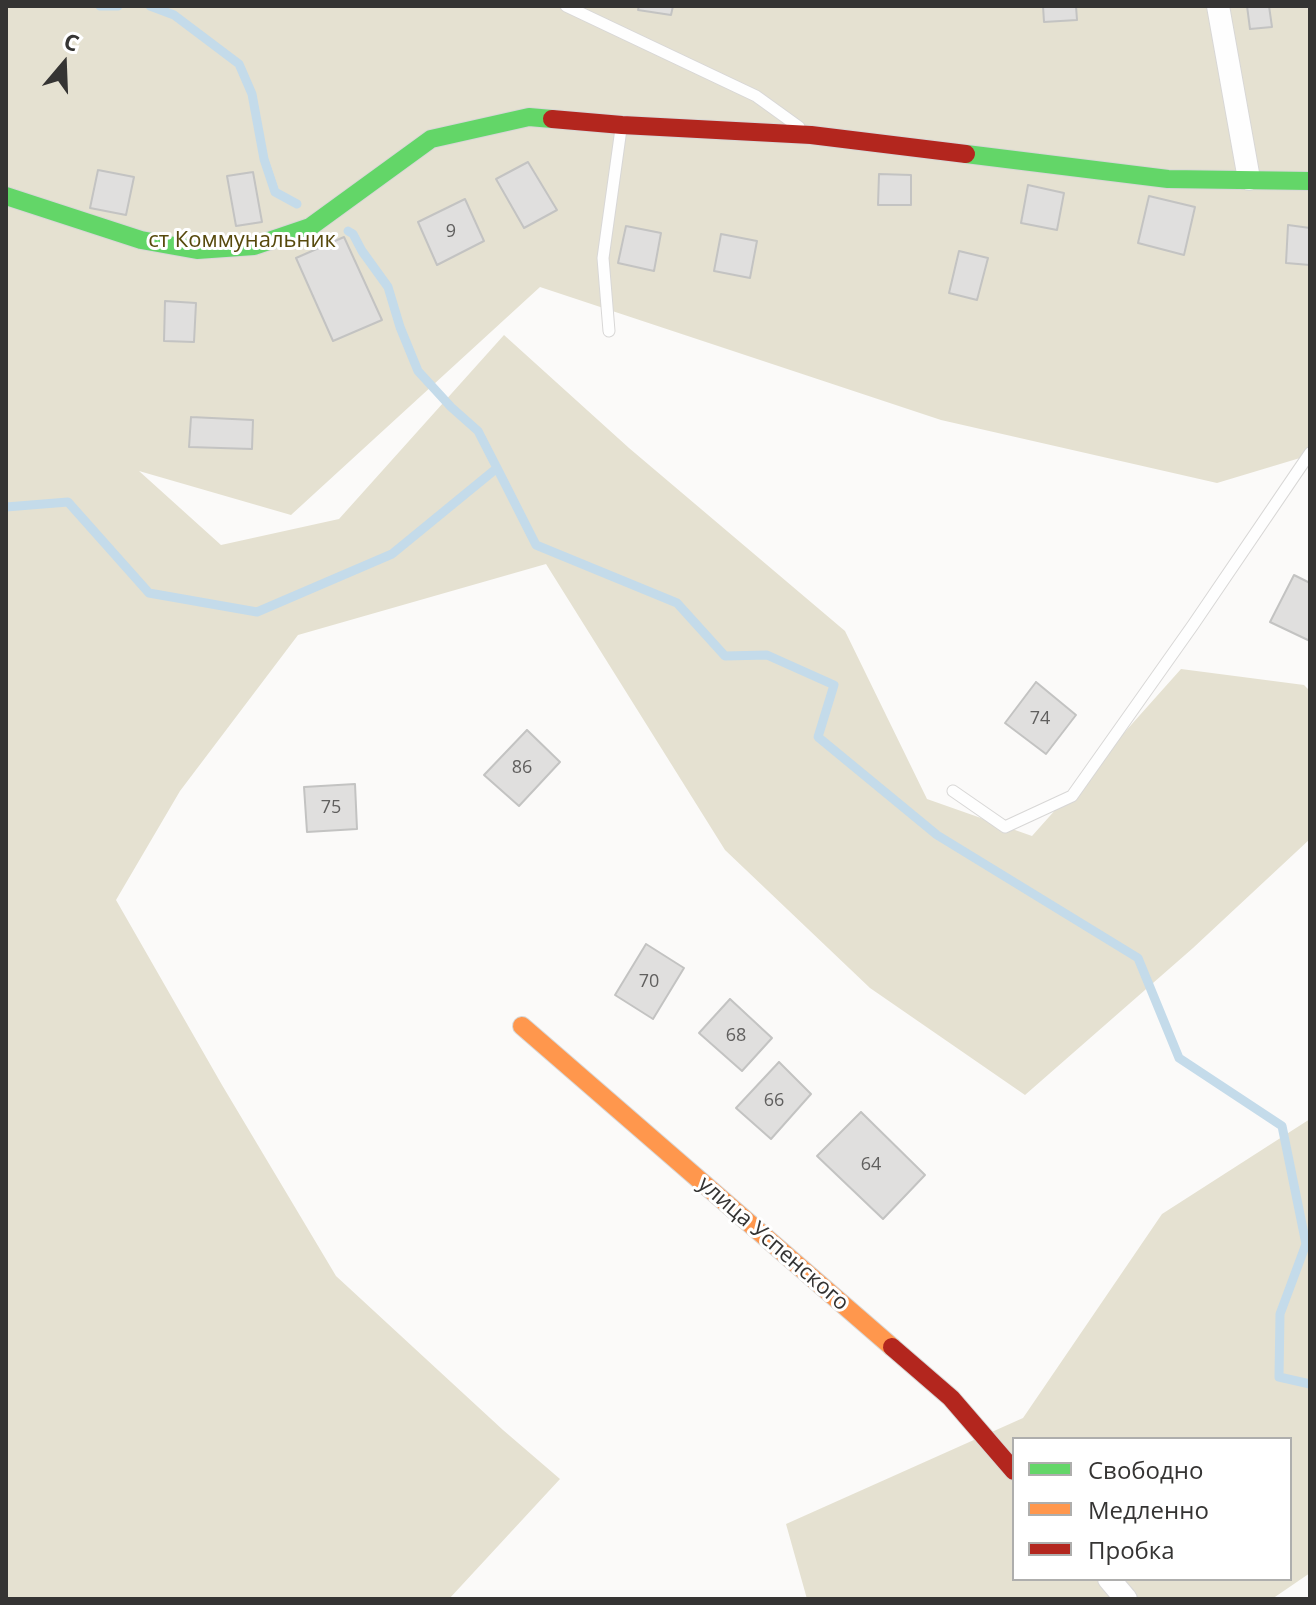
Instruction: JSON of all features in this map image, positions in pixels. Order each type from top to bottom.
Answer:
[{"type":"street","points":[[1218,6],[1249,179]]},
{"type":"street","points":[[6,196],[141,240],[197,250],[254,246],[310,227],[431,139],[529,117],[811,135],[1168,179],[1310,181]]},
{"type":"street","name":"улица Успенского","points":[[522,1026],[951,1398],[1012,1469]]},
{"type":"street","points":[[1111,1581],[1126,1599]]},
{"type":"lane","points":[[566,6],[756,96],[811,135]]},
{"type":"lane","points":[[609,331],[603,258],[622,125]]},
{"type":"lane","points":[[953,791],[1005,827],[1072,796],[1310,453]]},
{"type":"green space","name":"ст Коммунальник","points":[[6,6],[1310,6],[1310,455],[1217,483],[941,420],[540,287],[291,515],[139,471],[221,545],[339,519],[504,335],[629,448],[845,631],[927,799],[1032,836],[1181,669],[1304,685],[1310,691],[1310,839],[1193,948],[1025,1095],[870,988],[725,850],[546,564],[298,635],[180,791],[116,900],[336,1276],[560,1479],[449,1599],[6,1599]]},
{"type":"green space","points":[[1310,1119],[1310,1573],[1272,1599],[807,1599],[786,1524],[1023,1418],[1162,1214]]},
{"type":"building","points":[[639,6],[673,6],[671,15],[638,10]]},
{"type":"building","points":[[1043,6],[1076,6],[1077,20],[1044,22]]},
{"type":"building","points":[[1247,6],[1269,6],[1272,27],[1250,29]]},
{"type":"building","points":[[528,162],[557,210],[524,228],[496,179]]},
{"type":"building","points":[[98,170],[134,177],[126,215],[90,208]]},
{"type":"building","points":[[253,172],[262,222],[236,226],[227,176]]},
{"type":"building","points":[[879,174],[911,175],[911,205],[878,205]]},
{"type":"building","points":[[1028,185],[1064,193],[1057,230],[1021,223]]},
{"type":"building","points":[[1149,196],[1195,207],[1184,255],[1138,243]]},
{"type":"building","points":[[465,199],[484,241],[437,265],[418,222]]},
{"type":"building","points":[[1288,225],[1310,228],[1310,265],[1286,263]]},
{"type":"building","points":[[626,226],[661,233],[654,271],[618,263]]},
{"type":"building","points":[[721,234],[757,241],[750,278],[714,271]]},
{"type":"building","points":[[344,237],[382,320],[333,341],[296,258]]},
{"type":"building","points":[[959,251],[988,258],[977,300],[949,293]]},
{"type":"building","points":[[165,301],[196,303],[194,342],[164,341]]},
{"type":"building","points":[[191,417],[253,420],[252,449],[189,447]]},
{"type":"building","points":[[1294,575],[1310,583],[1310,641],[1270,622]]},
{"type":"building","points":[[1036,682],[1076,715],[1046,754],[1005,723]]},
{"type":"building","points":[[527,730],[560,762],[519,806],[484,775]]},
{"type":"building","points":[[355,784],[357,829],[307,832],[304,787]]},
{"type":"building","points":[[646,944],[684,968],[653,1019],[615,995]]},
{"type":"building","points":[[730,999],[772,1038],[742,1071],[699,1033]]},
{"type":"building","points":[[779,1062],[811,1094],[771,1139],[736,1108]]},
{"type":"building","points":[[861,1112],[925,1175],[883,1219],[817,1156]]},
{"type":"waterway","points":[[100,6],[118,6]]},
{"type":"waterway","points":[[150,6],[174,15],[239,64],[252,94],[264,159],[275,192],[297,204]]},
{"type":"waterway","points":[[348,231],[388,287],[418,371],[478,431],[497,468]]},
{"type":"waterway","points":[[6,507],[68,502],[149,593],[257,612],[392,554],[497,468],[536,545],[677,603],[725,656],[767,655],[834,685],[818,737],[937,835],[1138,958],[1179,1058],[1282,1126],[1306,1244],[1280,1314],[1279,1377],[1310,1384]]},
{"type":"traffic: fast","points":[[6,196],[141,240],[197,250],[254,246],[310,227],[431,139],[529,117],[552,119]]},
{"type":"traffic: fast","points":[[966,154],[1168,179],[1310,181]]},
{"type":"traffic: slow","points":[[522,1026],[892,1347]]},
{"type":"traffic: jam","points":[[552,119],[811,135],[966,154]]},
{"type":"traffic: jam","points":[[892,1347],[951,1398],[1012,1469]]}]
